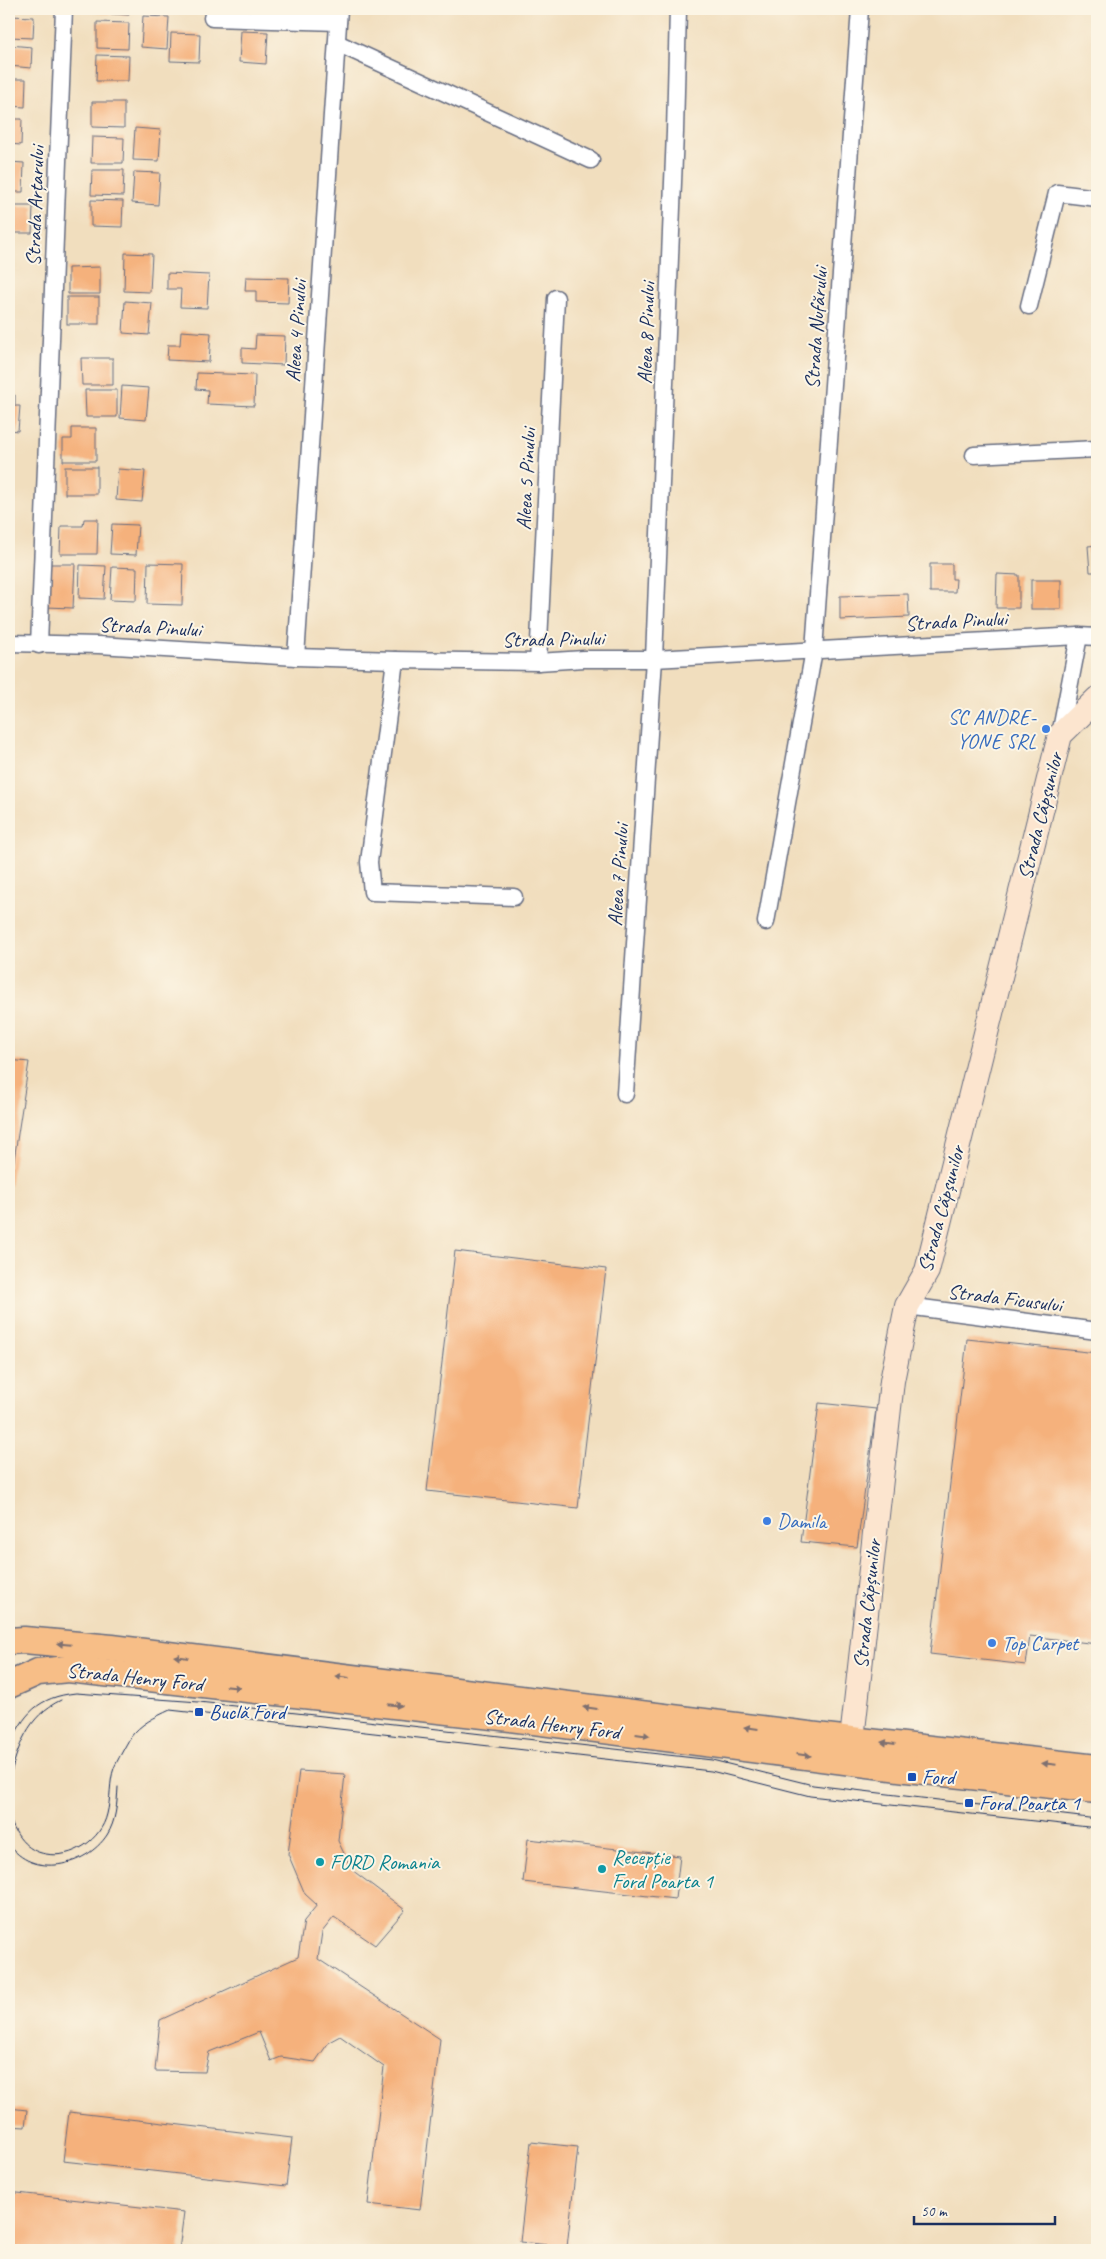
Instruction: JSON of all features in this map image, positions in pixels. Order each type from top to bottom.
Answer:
[{"type":"main road","name":"Strada Henry Ford","points":[[9,1641],[24,1640],[112,1648],[1097,1768]]},
{"type":"main road","name":"Strada Henry Ford","points":[[9,1685],[38,1672],[68,1669],[528,1720],[907,1769],[1097,1790]]},
{"type":"street","name":"Strada Arțarului","points":[[39,645],[64,9]]},
{"type":"street","name":"Aleea 8 Pinului","points":[[654,659],[675,132],[678,9]]},
{"type":"street","name":"Strada Nufărului","points":[[766,922],[814,650],[860,9]]},
{"type":"street","points":[[212,18],[338,15]]},
{"type":"street","name":"Aleea 4 Pinului","points":[[296,657],[338,15]]},
{"type":"street","points":[[337,43],[591,160]]},
{"type":"street","points":[[1029,306],[1057,193],[1097,198]]},
{"type":"street","name":"Aleea 5 Pinului","points":[[538,662],[556,298]]},
{"type":"street","points":[[974,455],[1097,449]]},
{"type":"street","name":"Strada Pinului","points":[[9,643],[296,657],[538,662],[584,659],[654,659],[1079,636],[1097,637]]},
{"type":"street","points":[[1060,735],[1079,636]]},
{"type":"street","name":"Aleea 7 Pinului","points":[[625,1094],[654,659]]},
{"type":"street","points":[[395,660],[369,862],[372,892],[514,896]]},
{"type":"street","name":"Strada Căpșunilor","points":[[852,1739],[892,1381],[907,1306],[927,1271],[1060,735],[1097,699]]},
{"type":"street","name":"Strada Ficusului","points":[[907,1306],[1097,1331]]},
{"type":"building","points":[[97,9],[129,9],[129,15],[97,13]]},
{"type":"building","points":[[9,16],[34,17],[33,38],[9,37]]},
{"type":"building","points":[[143,16],[169,17],[167,49],[141,47]]},
{"type":"building","points":[[97,22],[129,23],[128,49],[97,48]]},
{"type":"building","points":[[241,31],[268,32],[266,64],[239,62]]},
{"type":"building","points":[[171,33],[200,34],[199,62],[170,61]]},
{"type":"building","points":[[9,45],[32,47],[31,68],[9,66]]},
{"type":"building","points":[[97,55],[129,56],[128,81],[96,81]]},
{"type":"building","points":[[9,79],[26,79],[25,107],[9,106]]},
{"type":"building","points":[[92,102],[124,102],[124,128],[92,127]]},
{"type":"building","points":[[9,119],[22,119],[21,145],[9,144]]},
{"type":"building","points":[[135,128],[161,130],[159,161],[133,160]]},
{"type":"building","points":[[92,137],[124,138],[123,163],[91,163]]},
{"type":"building","points":[[9,162],[24,163],[23,192],[15,192],[15,202],[9,202]]},
{"type":"building","points":[[92,170],[124,170],[123,196],[91,195]]},
{"type":"building","points":[[134,172],[160,173],[158,205],[132,203]]},
{"type":"building","points":[[91,200],[123,201],[122,227],[91,226]]},
{"type":"building","points":[[9,206],[33,206],[32,233],[9,233]]},
{"type":"building","points":[[125,253],[152,254],[150,292],[124,291]]},
{"type":"building","points":[[100,267],[100,294],[68,294],[68,268]]},
{"type":"building","points":[[167,273],[209,275],[207,308],[180,307],[181,289],[167,289]]},
{"type":"building","points":[[246,277],[289,278],[288,303],[256,302],[256,291],[245,291]]},
{"type":"building","points":[[67,297],[99,297],[99,324],[67,324]]},
{"type":"building","points":[[125,301],[152,303],[149,335],[123,333]]},
{"type":"building","points":[[181,331],[211,333],[209,362],[167,360],[168,345],[180,345]]},
{"type":"building","points":[[256,335],[285,336],[284,365],[242,363],[242,348],[255,349]]},
{"type":"building","points":[[81,358],[113,358],[113,385],[82,385]]},
{"type":"building","points":[[197,373],[255,375],[254,406],[207,404],[208,390],[196,389]]},
{"type":"building","points":[[122,386],[149,388],[146,420],[120,418]]},
{"type":"building","points":[[85,390],[117,390],[117,417],[86,417]]},
{"type":"building","points":[[9,395],[15,395],[15,406],[20,406],[18,431],[9,430]]},
{"type":"building","points":[[72,428],[96,428],[96,461],[63,461],[63,439],[72,439]]},
{"type":"building","points":[[65,467],[97,467],[97,494],[65,494]]},
{"type":"building","points":[[118,469],[145,471],[142,502],[116,500]]},
{"type":"building","points":[[9,498],[12,498],[11,520],[9,520]]},
{"type":"building","points":[[84,519],[98,519],[97,554],[60,554],[61,526],[83,526]]},
{"type":"building","points":[[112,524],[138,525],[136,555],[110,554]]},
{"type":"building","points":[[1097,545],[1097,572],[1090,572],[1088,546]]},
{"type":"building","points":[[148,563],[183,564],[182,605],[147,604]]},
{"type":"building","points":[[47,564],[75,564],[73,608],[46,607]]},
{"type":"building","points":[[930,564],[952,564],[952,579],[956,579],[955,592],[930,592]]},
{"type":"building","points":[[80,565],[106,566],[104,599],[79,598]]},
{"type":"building","points":[[112,567],[137,568],[136,601],[110,600]]},
{"type":"building","points":[[997,574],[1019,575],[1019,608],[996,608]]},
{"type":"building","points":[[1031,580],[1061,580],[1061,609],[1031,609]]},
{"type":"building","points":[[908,594],[909,617],[840,620],[840,596]]},
{"type":"building","points":[[9,1060],[29,1062],[10,1186],[9,1186]]},
{"type":"building","points":[[455,1251],[606,1269],[578,1508],[427,1491]]},
{"type":"building","points":[[967,1339],[1097,1353],[1097,1644],[1030,1636],[1026,1665],[930,1654]]},
{"type":"building","points":[[819,1403],[876,1409],[857,1547],[801,1542]]},
{"type":"building","points":[[299,1771],[345,1774],[338,1841],[352,1870],[405,1910],[375,1945],[334,1917],[322,1932],[318,1959],[440,2039],[420,2210],[368,2204],[384,2067],[340,2036],[329,2042],[315,2062],[281,2057],[271,2061],[259,2032],[209,2052],[205,2072],[155,2071],[160,2020],[298,1957],[304,1921],[317,1905],[305,1894],[288,1854]]},
{"type":"building","name":"Recepție Ford Poarta 1","points":[[528,1839],[680,1856],[675,1899],[523,1882]]},
{"type":"building","points":[[9,2108],[27,2110],[25,2127],[9,2126]]},
{"type":"building","points":[[69,2112],[292,2138],[286,2186],[63,2161]]},
{"type":"building","points":[[531,2142],[578,2147],[567,2247],[520,2242]]},
{"type":"building","points":[[9,2192],[184,2212],[179,2250],[9,2250]]},
{"type":"tram line","points":[[9,1747],[20,1725],[34,1709],[52,1698],[76,1693],[199,1702],[712,1760],[813,1785],[1097,1819]]},
{"type":"tram line","points":[[9,1780],[20,1744],[32,1724],[49,1707],[61,1700]]},
{"type":"tram line","points":[[9,1815],[14,1829],[22,1840],[32,1849],[39,1852],[56,1855],[66,1854],[84,1846],[99,1832],[104,1823],[114,1768],[130,1738],[143,1725],[170,1710],[711,1771],[810,1796],[1097,1828]]},
{"type":"tram line","points":[[9,1844],[19,1855],[31,1862],[45,1865],[59,1865],[86,1855],[98,1846],[110,1830],[115,1812],[118,1787]]},
{"type":"place","name":"SC ANDRE- YONE SRL","points":[[1046,729]]},
{"type":"place","name":"Damila","points":[[767,1521]]},
{"type":"place","name":"Top Carpet","points":[[992,1643]]},
{"type":"place","name":"Buclă Ford","points":[[199,1712]]},
{"type":"place","name":"Ford","points":[[912,1777]]},
{"type":"place","name":"Ford Poarta 1","points":[[969,1803]]},
{"type":"place","name":"FORD Romania","points":[[320,1862]]},
{"type":"place","name":"Recepție Ford Poarta 1","points":[[602,1869]]}]
